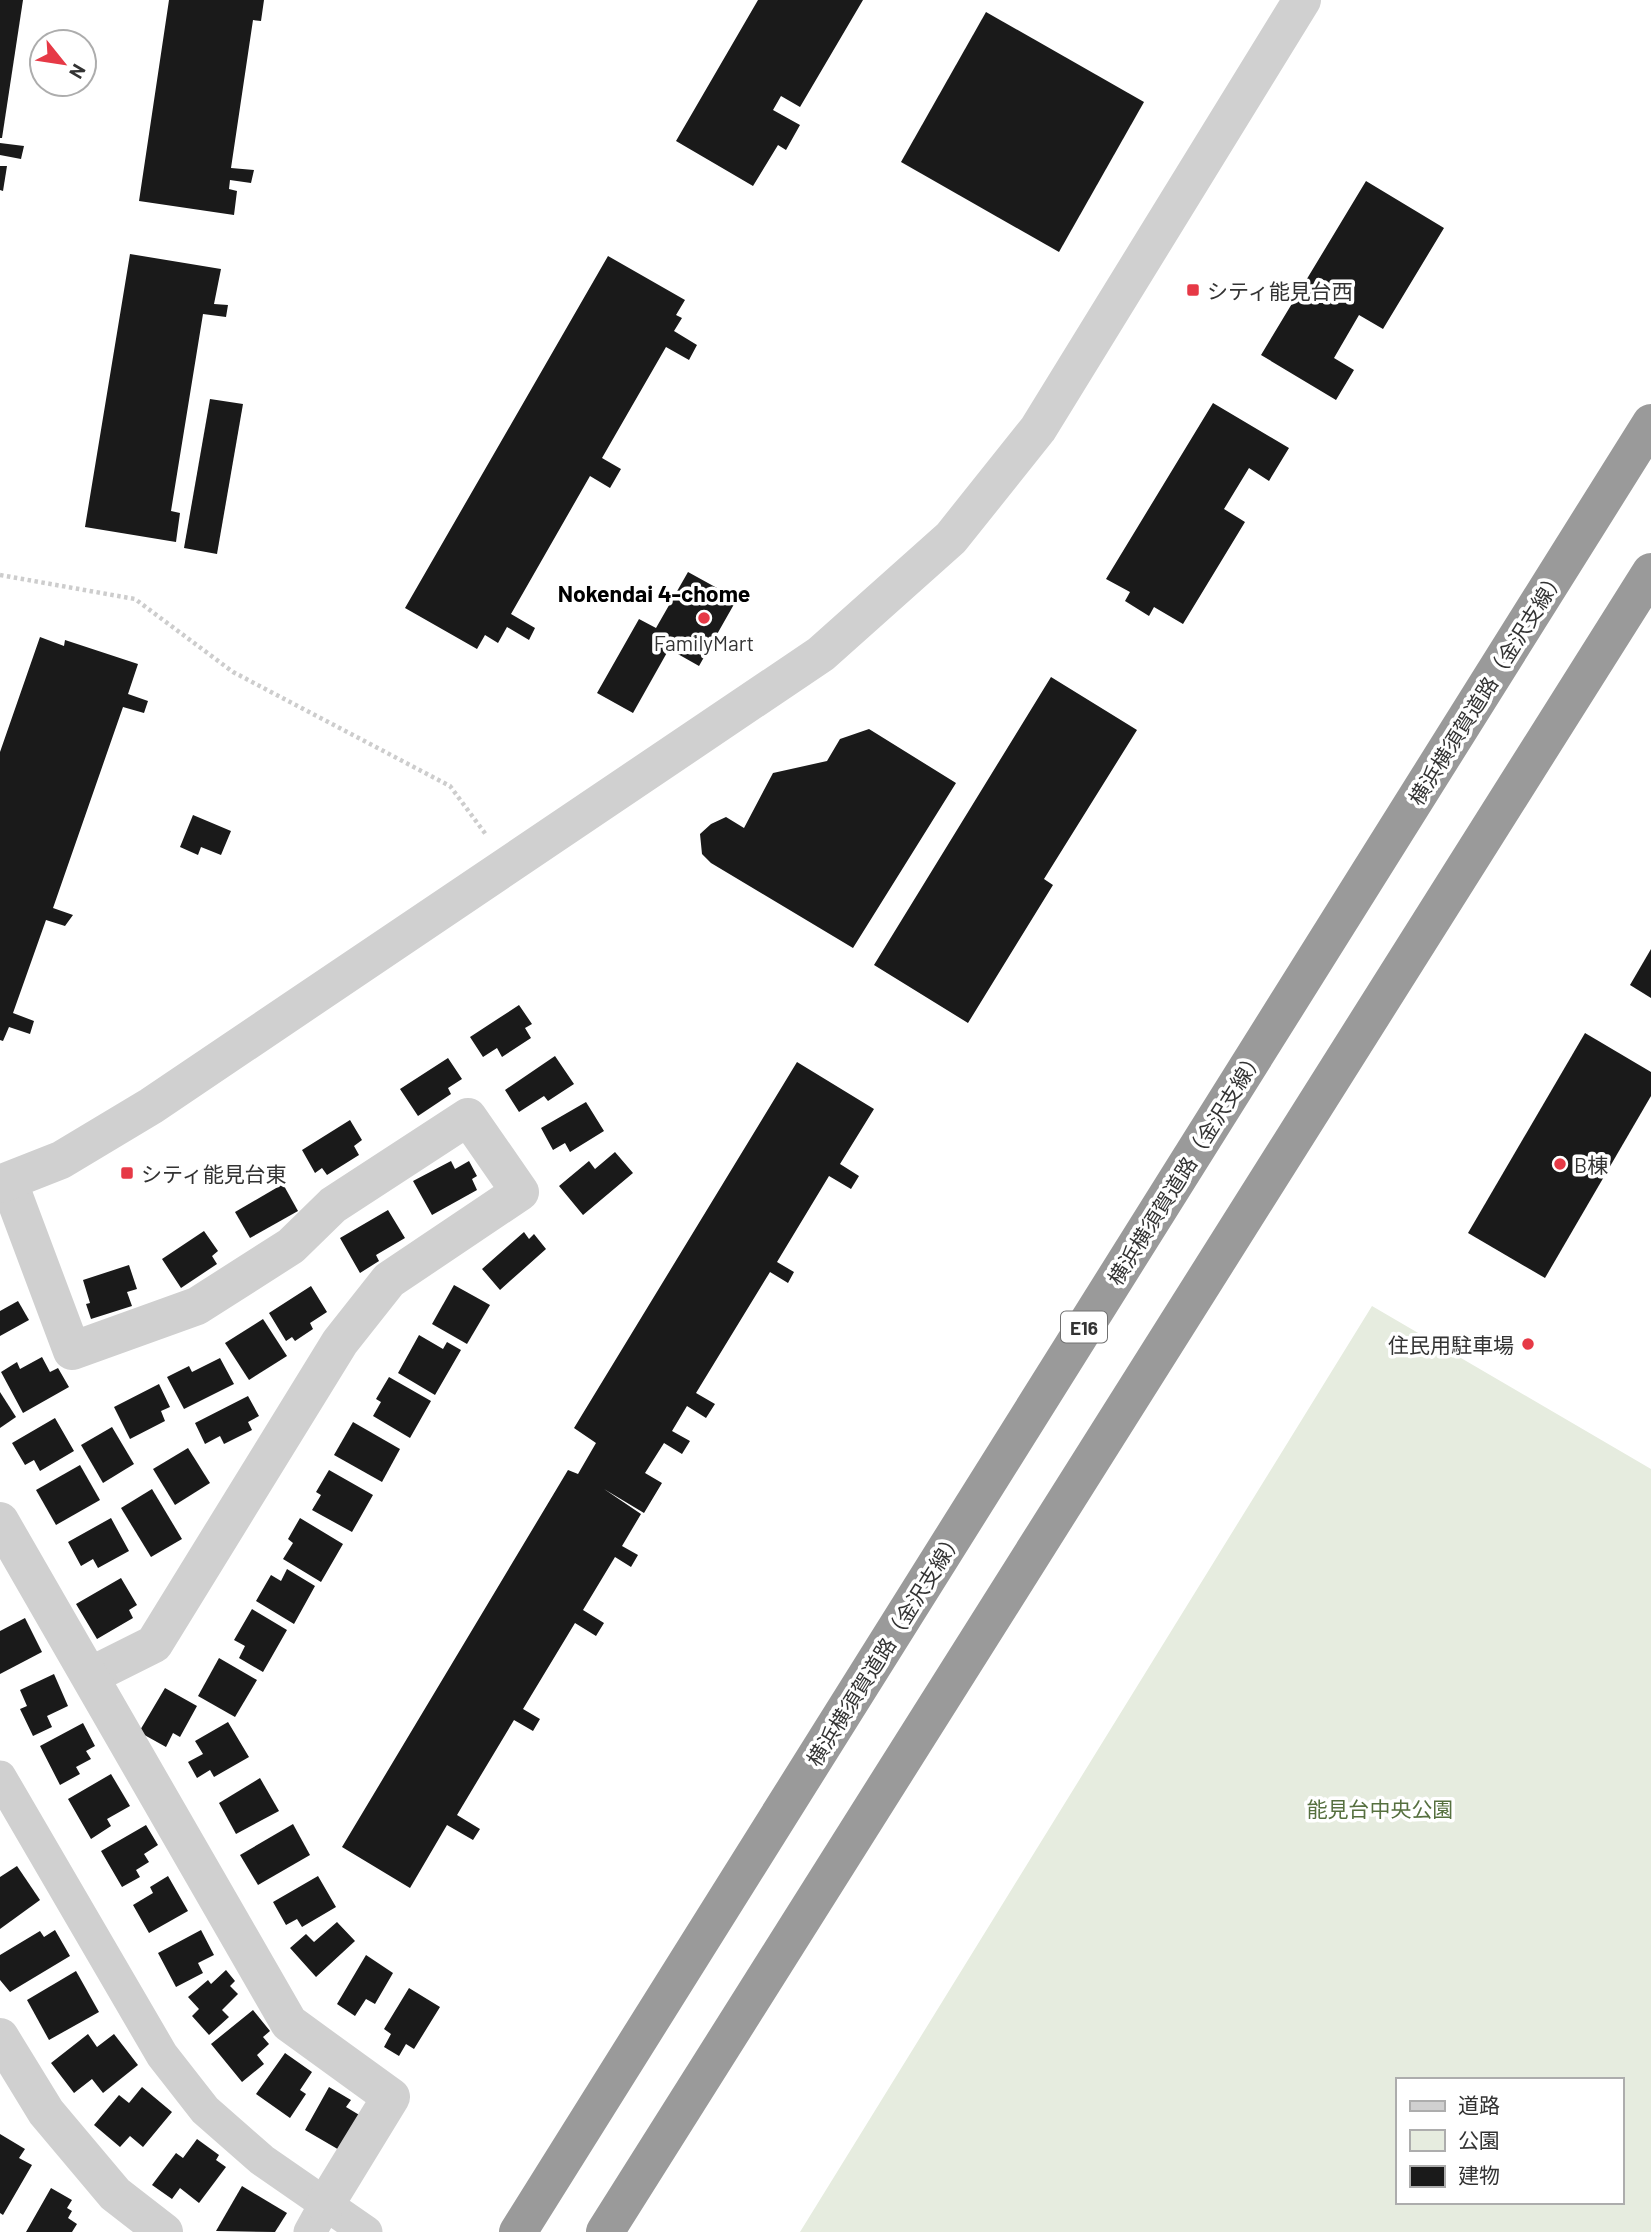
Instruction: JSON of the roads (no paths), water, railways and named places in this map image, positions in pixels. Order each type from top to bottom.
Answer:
[{"type":"highway","name":"横浜横須賀道路（金沢支線）","points":[[518,2232],[1651,423]]},
{"type":"highway","points":[[605,2232],[1651,572]]},
{"type":"street","points":[[90,1676],[154,1644],[340,1342],[389,1280],[520,1192],[468,1117],[333,1205],[291,1246],[197,1306],[72,1351],[4,1184],[61,1160],[150,1106],[821,654],[951,538],[1038,429],[1303,0]]},
{"type":"street","points":[[0,1521],[289,2023],[391,2097],[317,2219]]},
{"type":"street","points":[[0,1777],[162,2054],[205,2110],[262,2160],[317,2219],[366,2232]]},
{"type":"street","points":[[0,2037],[46,2112],[106,2184],[164,2232]]},
{"type":"place","name":"シティ能見台西","points":[[1193,290]]},
{"type":"place","name":"FamilyMart","points":[[704,618]]},
{"type":"place","name":"B棟","points":[[1560,1164]]},
{"type":"place","name":"シティ能見台東","points":[[127,1173]]},
{"type":"place","name":"住民用駐車場","points":[[1528,1344]]},
{"type":"district","name":"Nokendai 4-chome","points":[[654,593]]},
{"type":"park label","name":"能見台中央公園","points":[[1380,1808]]}]
